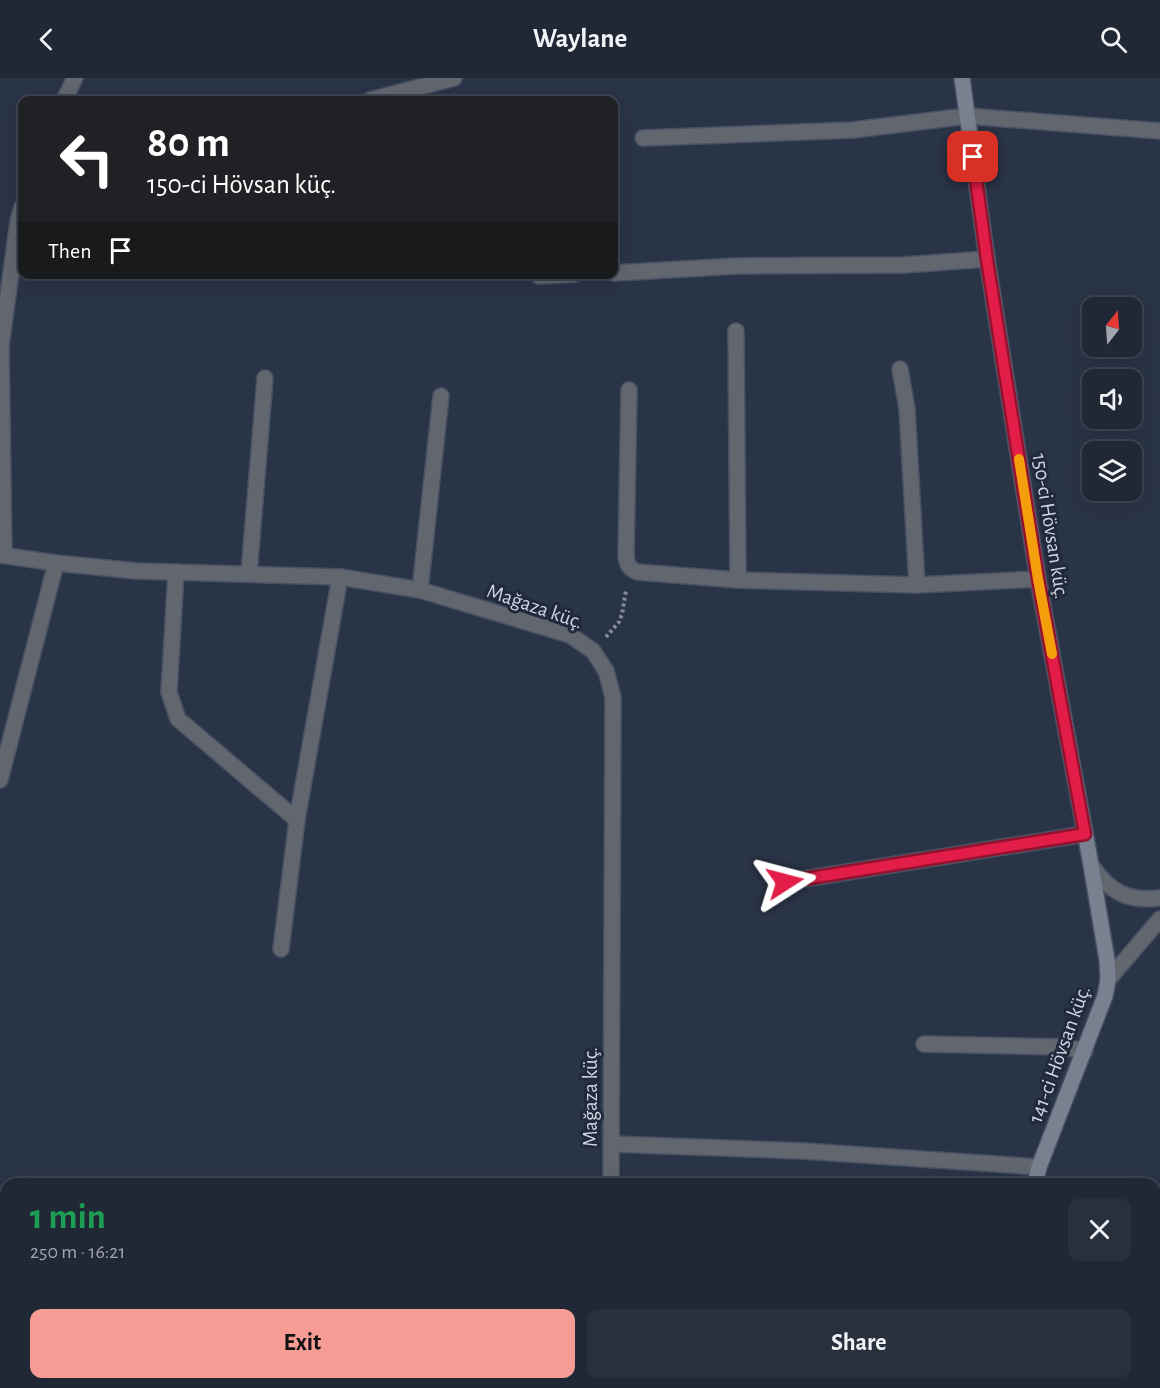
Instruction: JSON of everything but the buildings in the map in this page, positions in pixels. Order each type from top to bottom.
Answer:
[{"type":"main road","name":"150-ci Hövsan küç.","points":[[962,78],[987,260],[1038,579],[1091,865],[1107,960],[1108,980]]},
{"type":"main road","name":"141-ci Hövsan küç.","points":[[1036,1178],[1105,996],[1108,980]]},
{"type":"street","points":[[66,96],[75,78]]},
{"type":"street","points":[[385,96],[453,78]]},
{"type":"street","points":[[644,138],[853,130],[967,116],[1160,131]]},
{"type":"street","points":[[2,555],[1,346],[18,221]]},
{"type":"street","points":[[618,273],[737,266],[904,265],[987,260]]},
{"type":"street","points":[[736,331],[738,580]]},
{"type":"street","points":[[900,369],[907,409],[917,585]]},
{"type":"street","points":[[249,574],[265,378]]},
{"type":"street","points":[[629,390],[626,563],[630,569],[645,573],[738,580],[917,585],[1038,579]]},
{"type":"street","points":[[420,591],[441,396]]},
{"type":"street","name":"Mağaza küç.","points":[[2,555],[137,571],[340,577],[420,591],[570,635],[593,651],[606,671],[613,697],[611,1178]]},
{"type":"street","points":[[0,780],[56,563]]},
{"type":"street","points":[[176,572],[169,692],[178,719],[297,820]]},
{"type":"street","points":[[281,949],[297,820],[340,577]]},
{"type":"street","points":[[785,882],[1085,834]]},
{"type":"street","points":[[1091,865],[1101,879],[1114,890],[1132,898],[1146,900],[1160,898]]},
{"type":"street","name":"141-ci Hövsan küç.","points":[[1108,980],[1160,919]]},
{"type":"street","points":[[924,1044],[1063,1047],[1085,1051]]},
{"type":"street","points":[[610,1144],[803,1151],[1039,1167]]},
{"type":"path","points":[[593,651],[619,622],[630,569]]},
{"type":"slow traffic","points":[[1019,459],[1052,654]]},
{"type":"route","points":[[785,882],[1085,834],[1038,579],[987,260],[973,157]]}]
